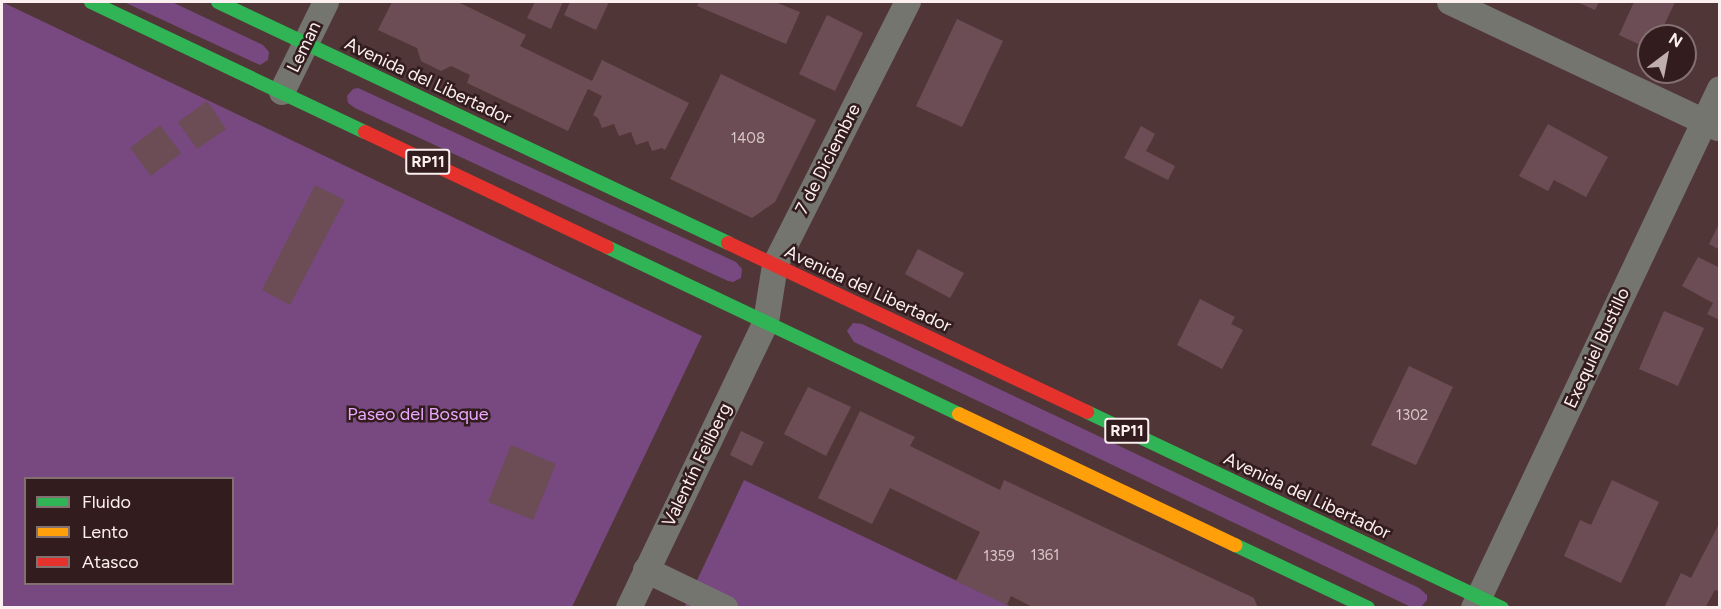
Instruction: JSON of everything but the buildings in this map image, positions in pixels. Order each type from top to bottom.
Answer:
[{"type":"main road","name":"RP11","points":[[91,2],[1368,608]]},
{"type":"main road","name":"Avenida del Libertador","points":[[218,2],[1485,604]]},
{"type":"street","name":"Leman","points":[[282,93],[326,2]]},
{"type":"street","name":"7 de Diciembre","points":[[766,322],[775,265],[908,2]]},
{"type":"street","points":[[1450,2],[1712,125]]},
{"type":"street","name":"Exequiel Bustillo","points":[[1485,604],[1712,125],[1719,89]]},
{"type":"street","name":"Valentín Feilberg","points":[[629,608],[766,322]]},
{"type":"street","points":[[646,570],[724,608]]},
{"type":"green space","name":"Paseo del Bosque","points":[[2,2],[702,336],[572,607],[2,607]]},
{"type":"green space","points":[[124,2],[172,2],[263,45],[269,52],[268,60],[260,65]]},
{"type":"green space","points":[[358,88],[736,262],[742,269],[741,278],[733,282],[728,281],[355,108],[348,103],[347,96],[353,89]]},
{"type":"green space","points":[[853,323],[862,324],[1419,588],[1427,595],[1427,600],[1421,607],[1411,607],[854,342],[847,331]]},
{"type":"green space","points":[[744,480],[1012,607],[684,608]]},
{"type":"traffic: fast","points":[[91,2],[365,132]]},
{"type":"traffic: fast","points":[[218,2],[728,243]]},
{"type":"traffic: fast","points":[[607,247],[959,414]]},
{"type":"traffic: fast","points":[[1087,412],[1502,608]]},
{"type":"traffic: fast","points":[[1235,545],[1368,608]]},
{"type":"traffic: slow","points":[[959,414],[1235,545]]},
{"type":"traffic: jam","points":[[365,132],[607,247]]},
{"type":"traffic: jam","points":[[728,243],[1087,412]]}]
